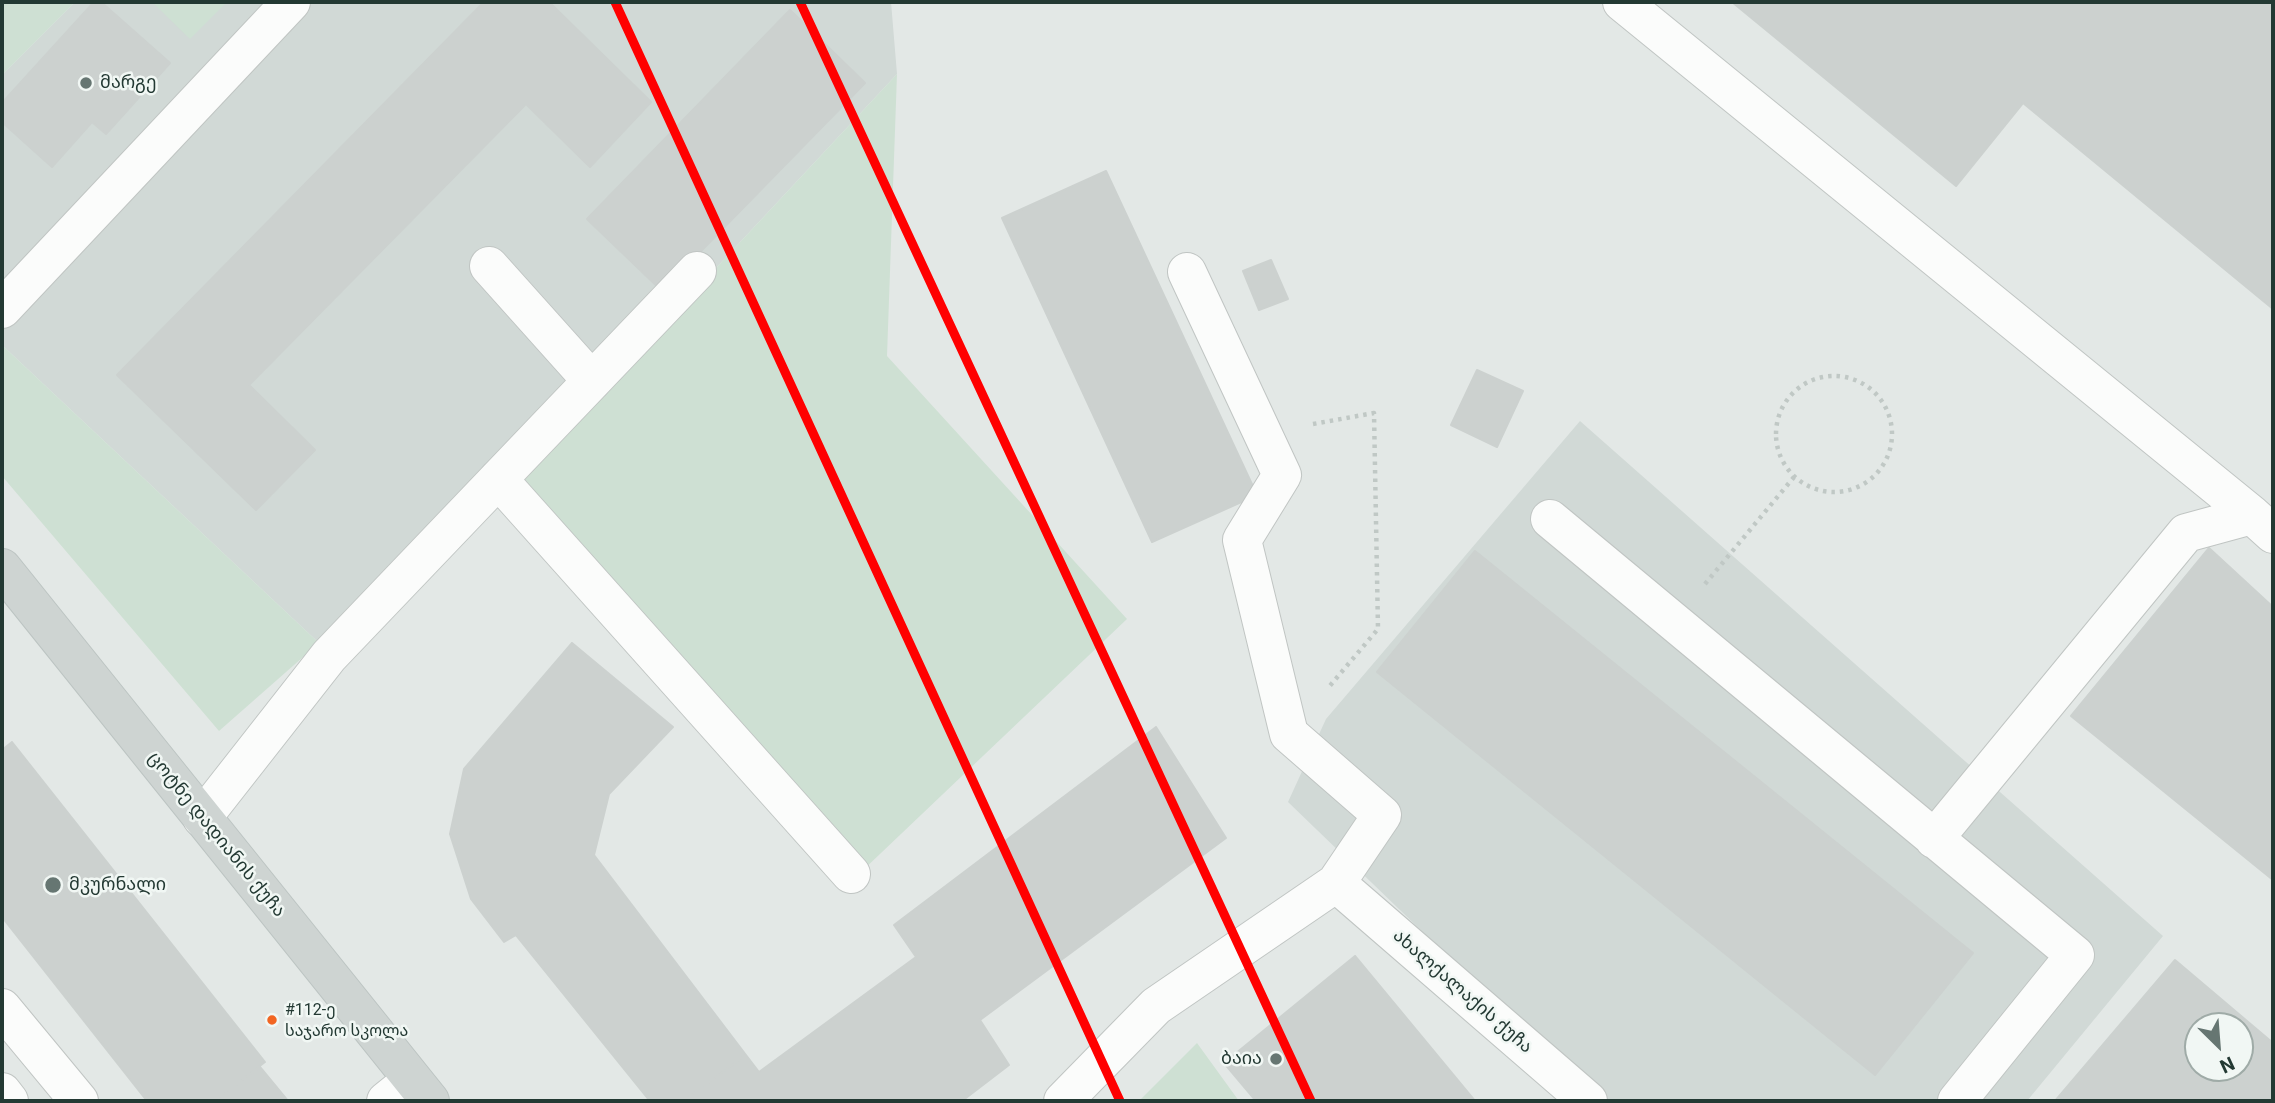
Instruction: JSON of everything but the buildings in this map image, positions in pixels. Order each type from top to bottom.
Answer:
[{"type":"main road","name":"ცოტნე დადიანის ქუჩა","points":[[2,568],[202,818],[409,1094]]},
{"type":"street","points":[[2,309],[291,2]]},
{"type":"street","points":[[1622,2],[2262,524]]},
{"type":"street","points":[[489,266],[592,381]]},
{"type":"street","points":[[202,818],[329,656],[697,271]]},
{"type":"street","points":[[1063,1101],[1156,1006],[1336,883],[1382,815],[1289,734],[1242,540],[1282,475],[1187,272]]},
{"type":"street","points":[[498,480],[851,874]]},
{"type":"street","points":[[1550,519],[2075,955],[1957,1101]]},
{"type":"street","points":[[1934,839],[2186,533],[2262,524]]},
{"type":"street","name":"ახალქალაქის ქუჩა","points":[[1336,883],[1588,1101]]},
{"type":"street","points":[[2,1008],[79,1101]]},
{"type":"street","points":[[2,1092],[9,1101]]},
{"type":"path","points":[[1833,376],[1851,379],[1868,387],[1881,400],[1889,416],[1892,434],[1889,452],[1881,468],[1868,481],[1851,491],[1830,493],[1811,488],[1794,477],[1782,461],[1776,441],[1777,421],[1785,403],[1799,388],[1815,379],[1833,376]]},
{"type":"path","points":[[1262,433],[1374,412],[1378,629],[1346,667]]},
{"type":"path","points":[[1674,622],[1794,477]]},
{"type":"shaded area","points":[[75,2],[891,2],[897,74],[659,329],[319,643],[2,345],[2,75]]},
{"type":"shaded area","points":[[1580,421],[2163,936],[2027,1101],[1598,1101],[1288,802],[1326,719]]},
{"type":"green space","points":[[2,2],[75,2],[2,75]]},
{"type":"green space","points":[[152,2],[227,2],[190,39]]},
{"type":"green space","points":[[897,74],[887,356],[1127,619],[860,873],[511,481],[659,329]]},
{"type":"green space","points":[[2,345],[319,643],[219,731],[2,476]]},
{"type":"green space","points":[[1197,1043],[1239,1101],[1139,1101]]},
{"type":"transit line","points":[[615,2],[1120,1101]]},
{"type":"transit line","points":[[800,2],[1311,1101]]},
{"type":"place","name":"მარგე","points":[[86,83]]},
{"type":"place","name":"მკურნალი","points":[[53,885]]},
{"type":"place","name":"#112-ე საჯარო სკოლა","points":[[272,1020]]},
{"type":"place","name":"ბაია","points":[[1276,1059]]}]
